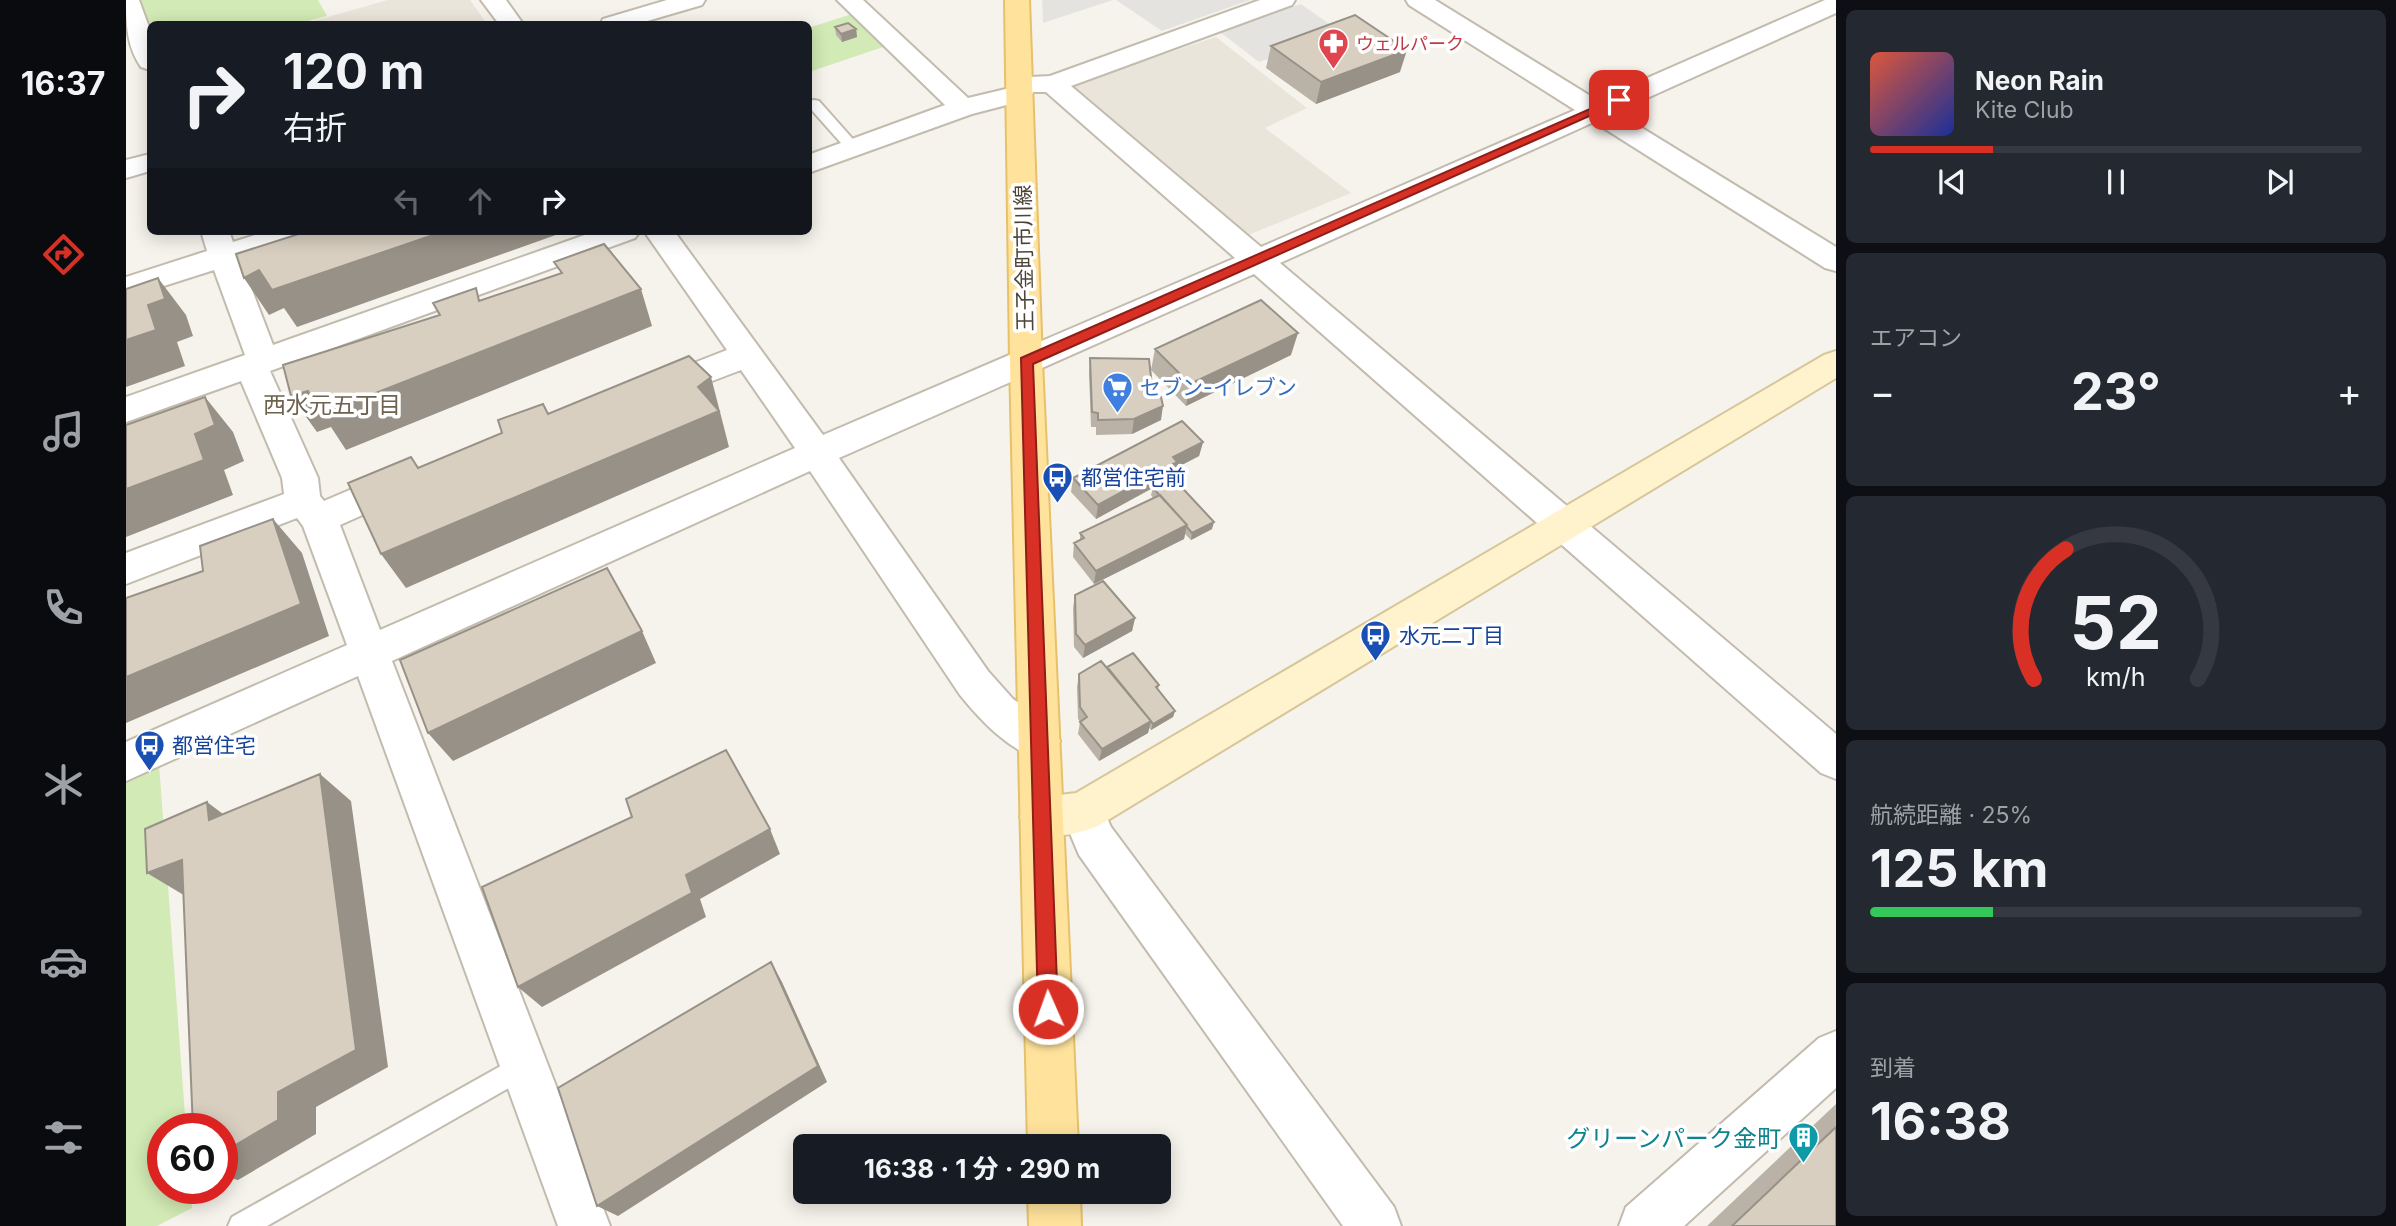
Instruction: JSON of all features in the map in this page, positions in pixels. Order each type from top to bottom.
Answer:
[{"type":"main road","name":"王子金町市川線","points":[[1017,0],[1039,741],[1062,815],[1052,1134]]},
{"type":"main road","points":[[1054,1204],[1055,1226]]},
{"type":"street","points":[[127,0],[147,54]]},
{"type":"street","points":[[493,0],[509,21]]},
{"type":"street","points":[[622,21],[694,0]]},
{"type":"street","points":[[849,0],[963,108]]},
{"type":"street","points":[[812,164],[1021,88],[1054,84],[1283,0]]},
{"type":"street","points":[[1418,0],[1836,261]]},
{"type":"street","points":[[126,762],[816,453],[1836,4]]},
{"type":"street","points":[[1054,84],[1836,760]]},
{"type":"street","points":[[126,169],[147,163]]},
{"type":"street","points":[[126,288],[219,243],[272,235]]},
{"type":"street","points":[[126,410],[614,235]]},
{"type":"street","points":[[662,235],[974,683],[1007,719],[1039,741]]},
{"type":"street","points":[[219,243],[257,364],[311,510],[370,654],[584,1226]]},
{"type":"street","points":[[628,401],[748,355]]},
{"type":"street","points":[[1375,1226],[1094,840],[1062,815],[1836,363]]},
{"type":"street","points":[[126,569],[432,470]]},
{"type":"street","points":[[1645,1226],[1836,1055]]},
{"type":"lane","points":[[814,104],[854,149]]},
{"type":"lane","points":[[241,1226],[524,1065]]},
{"type":"shaded area","points":[[388,0],[470,0],[485,21],[314,21]]},
{"type":"shaded area","points":[[1042,0],[1113,0],[1043,23]]},
{"type":"shaded area","points":[[1116,0],[1250,0],[1162,31]]},
{"type":"shaded area","points":[[1301,4],[1342,33],[1259,62],[1220,32]]},
{"type":"shaded area","points":[[1216,37],[1307,108],[1265,128],[1351,193],[1246,236],[1072,85]]},
{"type":"green space","points":[[138,0],[318,0],[327,16],[308,21],[147,21],[147,26]]},
{"type":"green space","points":[[852,14],[883,47],[812,71],[812,27]]},
{"type":"green space","points":[[159,764],[185,1113],[147,1113],[147,1204],[192,1204],[192,1208],[157,1226],[126,1226],[126,779]]},
{"type":"building","points":[[1355,15],[1407,50],[1321,82],[1271,46]]},
{"type":"building","points":[[848,23],[856,29],[841,34],[835,27]]},
{"type":"building","points":[[295,235],[433,235],[272,290],[259,270],[244,278],[236,254]]},
{"type":"building","points":[[604,244],[641,289],[322,414],[308,391],[291,396],[283,365],[440,315],[433,303],[476,288],[479,301],[562,273],[554,262]]},
{"type":"building","points":[[158,278],[165,299],[148,305],[156,330],[126,340],[126,289]]},
{"type":"building","points":[[1261,300],[1298,333],[1190,384],[1155,349]]},
{"type":"building","points":[[689,356],[711,377],[698,387],[719,411],[381,554],[348,483],[411,457],[418,468],[502,433],[498,420],[543,404],[548,414]]},
{"type":"building","points":[[1090,358],[1149,359],[1153,395],[1161,397],[1163,406],[1134,419],[1098,420],[1098,413],[1092,412]]},
{"type":"building","points":[[205,397],[215,425],[195,434],[204,460],[126,489],[126,425]]},
{"type":"building","points":[[1182,421],[1203,442],[1173,457],[1177,462],[1098,505],[1073,478]]},
{"type":"building","points":[[1173,478],[1214,522],[1192,533],[1153,488]]},
{"type":"building","points":[[1160,495],[1187,525],[1096,571],[1074,543],[1084,538],[1080,533]]},
{"type":"building","points":[[273,519],[301,604],[126,677],[126,598],[203,571],[200,546]]},
{"type":"building","points":[[607,568],[642,631],[428,733],[400,660]]},
{"type":"building","points":[[1103,581],[1135,618],[1085,645],[1076,634],[1075,595]]},
{"type":"building","points":[[1133,653],[1159,685],[1156,687],[1175,711],[1153,724],[1107,667]]},
{"type":"building","points":[[1101,661],[1151,721],[1102,749],[1080,722],[1087,717],[1080,707],[1079,674]]},
{"type":"building","points":[[726,750],[770,829],[686,875],[692,893],[518,987],[482,887],[632,817],[626,799]]},
{"type":"building","points":[[320,774],[356,1050],[278,1092],[278,1120],[238,1144],[238,1113],[192,1113],[182,860],[147,873],[145,829],[207,802],[209,820]]},
{"type":"building","points":[[771,962],[818,1066],[597,1206],[558,1088]]},
{"type":"building","name":"グリーンパーク金町","points":[[1836,1127],[1836,1226],[1732,1226]]},
{"type":"place","name":"ウェルパーク","points":[[1333,70]]},
{"type":"place","name":"セブン-イレブン","points":[[1117,414]]},
{"type":"place","name":"都営住宅前","points":[[1058,504]]},
{"type":"place","name":"水元二丁目","points":[[1376,662]]},
{"type":"place","name":"都営住宅","points":[[149,772]]},
{"type":"place","name":"グリーンパーク金町","points":[[1804,1165]]},
{"type":"district","name":"西水元五丁目","points":[[332,405]]},
{"type":"route","points":[[1048,1009],[1026,361],[1095,333],[1619,100]]}]
